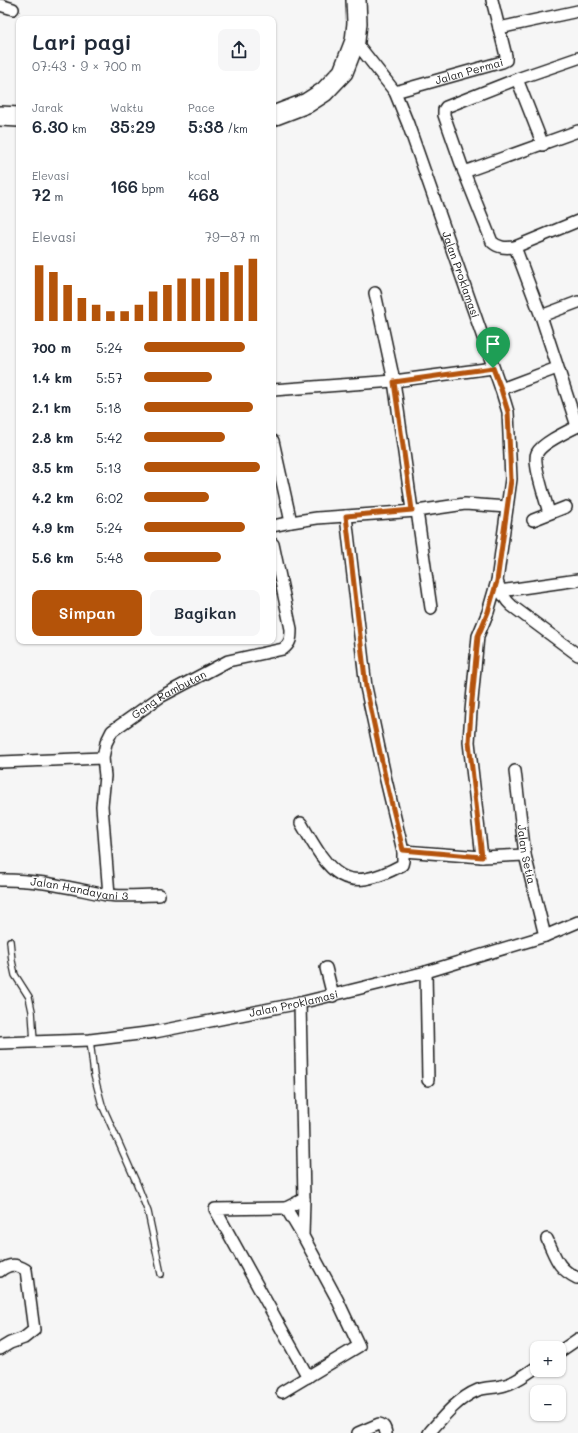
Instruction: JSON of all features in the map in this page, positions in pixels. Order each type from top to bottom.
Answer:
[{"type":"highway","points":[[276,115],[307,103],[324,92],[343,72],[355,42],[357,23],[356,0]]},
{"type":"highway","points":[[0,116],[16,117]]},
{"type":"street","name":"Jalan Permai","points":[[395,92],[506,60],[492,0]]},
{"type":"street","points":[[0,5],[13,9]]},
{"type":"street","points":[[499,28],[578,11]]},
{"type":"street","name":"Jalan Proklamasi","points":[[355,42],[395,92],[408,124],[508,412],[511,480],[499,586],[478,636],[469,742],[482,857]]},
{"type":"street","points":[[578,58],[517,79],[446,107],[444,110],[444,115],[464,172],[492,242],[503,248],[515,248],[578,221]]},
{"type":"street","points":[[517,79],[543,145]]},
{"type":"street","points":[[464,172],[543,145],[578,131]]},
{"type":"street","points":[[515,248],[541,316],[577,426],[543,446],[537,453],[536,464],[549,513]]},
{"type":"street","points":[[375,293],[394,382],[431,608]]},
{"type":"street","points":[[541,316],[578,302]]},
{"type":"street","points":[[276,390],[394,382],[493,368]]},
{"type":"street","points":[[501,389],[557,368]]},
{"type":"street","points":[[276,454],[291,522]]},
{"type":"street","points":[[276,525],[291,522],[415,511],[464,504],[507,507]]},
{"type":"street","points":[[533,520],[566,507]]},
{"type":"street","points":[[301,823],[323,860],[334,871],[345,878],[358,880],[402,865],[403,850],[366,687],[346,516]]},
{"type":"street","name":"Gang Rambutan","points":[[109,895],[102,806],[105,776],[103,758],[106,742],[112,731],[160,698],[228,661],[283,649],[288,645],[291,639],[291,629],[276,558]]},
{"type":"street","points":[[578,580],[499,586],[505,600],[578,655]]},
{"type":"street","points":[[0,762],[103,758]]},
{"type":"street","name":"Jalan Setia","points":[[515,771],[525,855],[545,936]]},
{"type":"street","points":[[403,850],[482,857],[525,855]]},
{"type":"street","name":"Jalan Handayani 3","points":[[0,880],[18,879],[49,883],[109,895],[159,895]]},
{"type":"street","name":"Jalan Proklamasi","points":[[0,1043],[90,1040],[155,1032],[300,1003],[426,972],[545,936],[578,922]]},
{"type":"street","points":[[326,968],[333,996]]},
{"type":"street","points":[[426,972],[428,1080]]},
{"type":"street","points":[[300,1003],[304,1199],[303,1236]]},
{"type":"street","points":[[304,1199],[286,1208],[215,1209],[308,1377]]},
{"type":"street","points":[[282,1392],[359,1346],[337,1299],[286,1208]]},
{"type":"street","points":[[548,1240],[560,1265],[568,1273],[578,1279]]},
{"type":"street","points":[[0,1270],[6,1266],[18,1265],[26,1270],[34,1330],[24,1338],[10,1343],[0,1349]]},
{"type":"street","points":[[566,1347],[578,1339]]},
{"type":"street","points":[[429,1433],[446,1414],[478,1390],[506,1385],[530,1371]]},
{"type":"street","points":[[358,1433],[382,1424],[386,1433]]},
{"type":"lane","points":[[10,941],[15,975],[30,997],[34,1042]]},
{"type":"lane","points":[[90,1040],[94,1075],[102,1104],[148,1212],[161,1274]]},
{"type":"route","points":[[493,368],[508,412],[511,480],[497,581],[488,612],[478,636],[471,711],[469,742],[482,857],[403,850],[366,687],[346,516],[412,510],[394,382],[493,368]]}]
